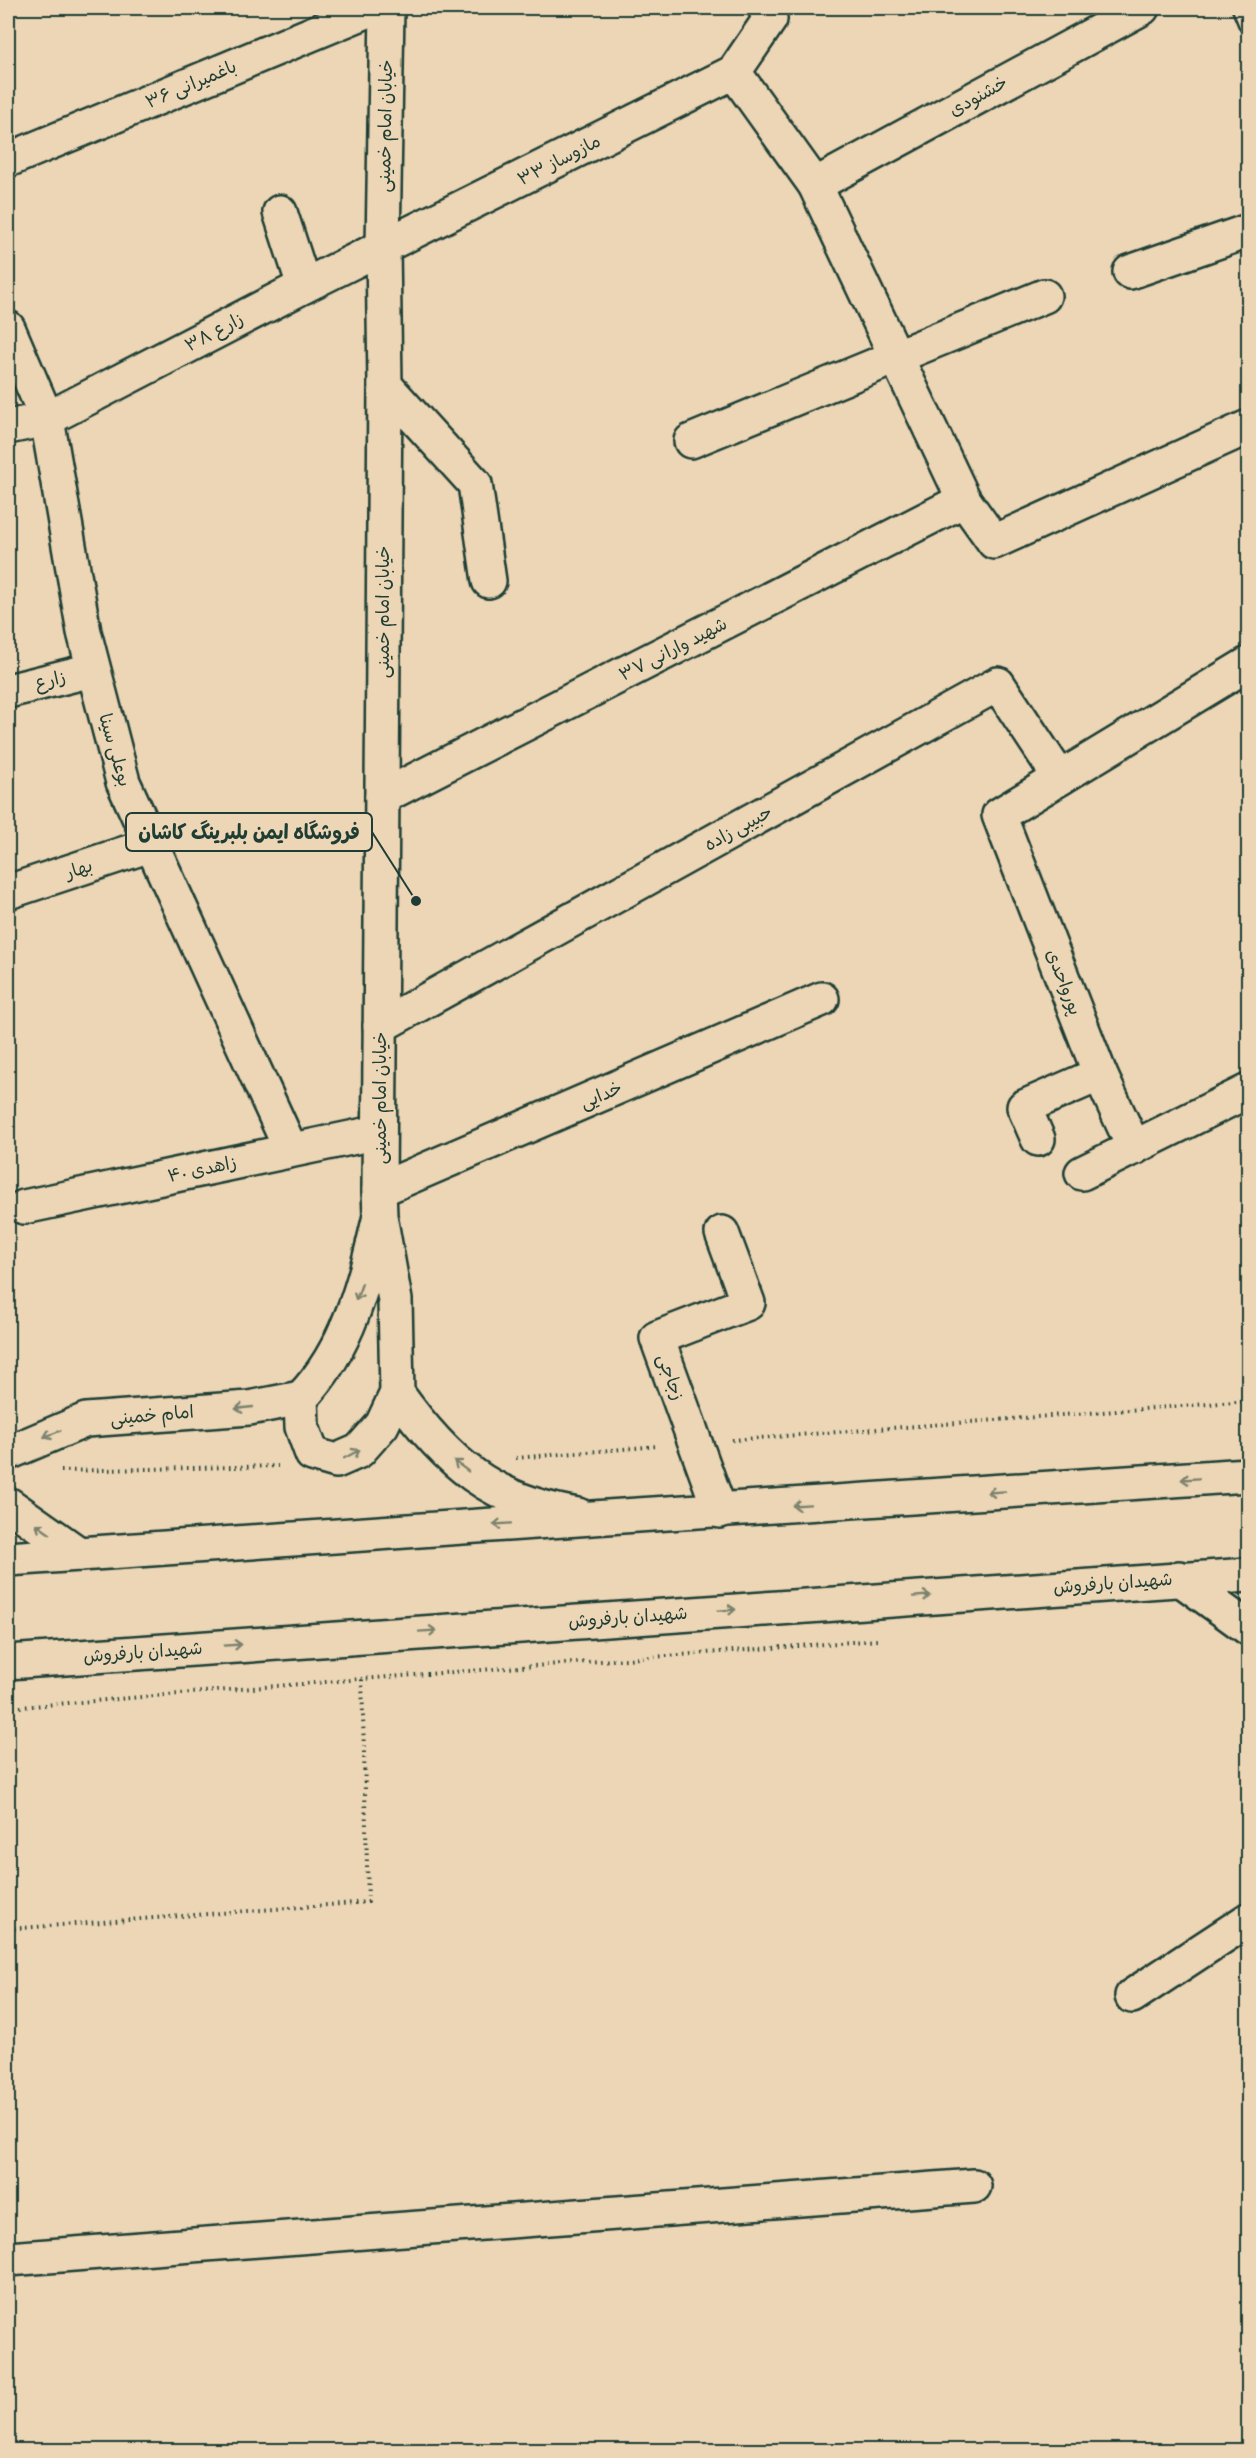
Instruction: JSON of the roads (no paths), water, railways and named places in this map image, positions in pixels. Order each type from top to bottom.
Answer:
[{"type":"main road","name":"باغمیرانی ۳۶","points":[[8,160],[374,8]]},
{"type":"main road","name":"خیابان امام خمینی","points":[[380,1203],[385,385],[383,247],[387,8]]},
{"type":"main road","points":[[765,8],[771,19],[734,72],[815,185],[964,500],[994,542],[1248,427]]},
{"type":"main road","name":"خشنودی","points":[[815,185],[1142,8]]},
{"type":"main road","name":"مازوساز ۳۳","points":[[383,247],[734,72]]},
{"type":"main road","points":[[280,212],[304,286]]},
{"type":"main road","points":[[1130,272],[1248,231]]},
{"type":"main road","name":"زارع ۳۸","points":[[8,427],[47,419],[383,247]]},
{"type":"main road","points":[[691,441],[1044,296]]},
{"type":"main road","name":"بوعلی سینا","points":[[8,328],[47,419],[92,670],[120,773],[150,845],[291,1150]]},
{"type":"main road","points":[[385,385],[475,484],[489,580]]},
{"type":"main road","name":"شهید وارانی ۳۷","points":[[381,797],[964,500]]},
{"type":"main road","points":[[1060,778],[1248,664]]},
{"type":"main road","name":"زارع","points":[[8,691],[92,670]]},
{"type":"main road","name":"حبیبی زاده","points":[[380,1026],[998,684],[1060,778]]},
{"type":"main road","name":"پورواحدی","points":[[1060,778],[999,815],[1100,1074],[1134,1148]]},
{"type":"main road","name":"بهار","points":[[8,892],[150,845]]},
{"type":"main road","name":"خدایی","points":[[380,1203],[822,999]]},
{"type":"main road","points":[[1038,1139],[1024,1107],[1100,1074]]},
{"type":"main road","points":[[1082,1173],[1248,1091]]},
{"type":"main road","name":"زاهدی ۴۰","points":[[24,1207],[379,1132]]},
{"type":"main road","points":[[380,1203],[395,1300],[397,1393],[382,1425],[359,1451],[336,1461],[312,1454],[302,1427],[301,1398],[316,1383],[339,1347],[368,1267],[380,1203]]},
{"type":"main road","name":"زجاجی","points":[[720,1511],[657,1338],[748,1303],[722,1233]]},
{"type":"main road","points":[[397,1393],[422,1428],[456,1463],[497,1491],[543,1509],[592,1518]]},
{"type":"main road","name":"امام خمینی","points":[[8,1453],[87,1420],[249,1408],[301,1398]]},
{"type":"main road","points":[[8,1559],[1248,1475]]},
{"type":"main road","points":[[8,1504],[79,1554]]},
{"type":"main road","name":"شهیدان بارفروش","points":[[8,1662],[1179,1578],[1248,1575]]},
{"type":"main road","points":[[1179,1578],[1248,1628]]},
{"type":"main road","points":[[1131,1996],[1248,1920]]},
{"type":"main road","points":[[8,2259],[974,2186]]},
{"type":"lane","points":[[1241,8],[1248,25]]},
{"type":"place","name":"فروشگاه ایمن بلبرینگ کاشان","points":[[416,901]]}]
